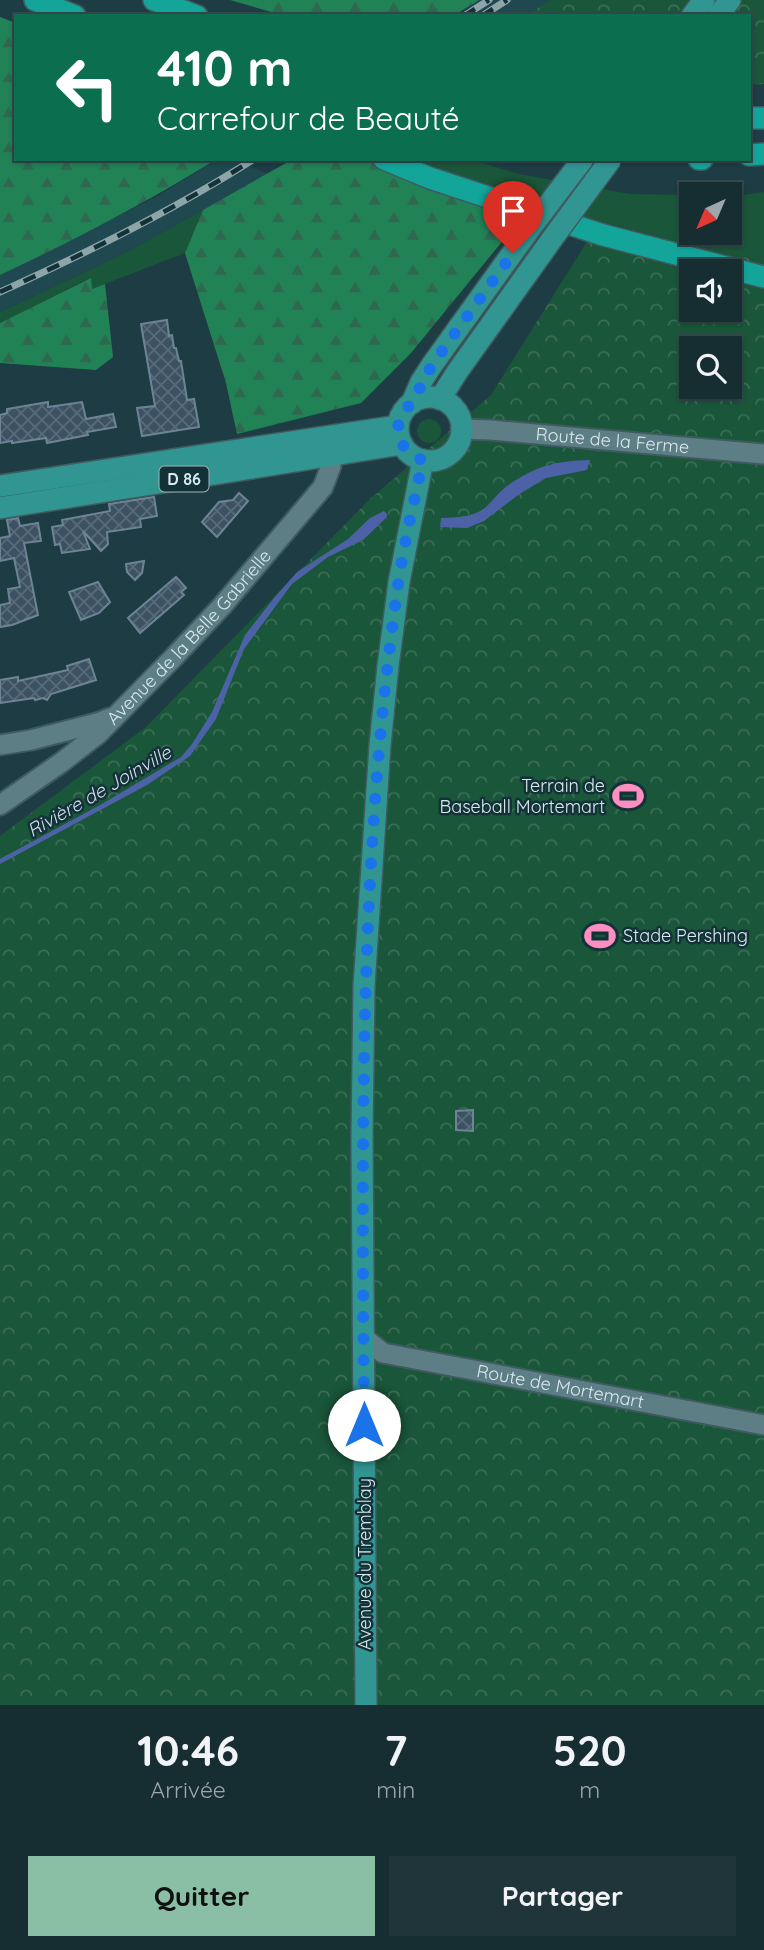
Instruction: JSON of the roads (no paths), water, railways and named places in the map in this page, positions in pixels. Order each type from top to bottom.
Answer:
[{"type":"highway","points":[[35,0],[70,14]]},
{"type":"highway","points":[[154,0],[192,14]]},
{"type":"highway","points":[[389,161],[430,178],[603,235],[764,277]]},
{"type":"main road","points":[[412,403],[421,399],[440,399],[453,408],[461,429],[456,447],[450,454],[432,461],[414,457],[400,435],[400,417],[412,403],[432,365],[581,161]]},
{"type":"main road","points":[[440,399],[610,161]]},
{"type":"main road","name":"D 86","points":[[0,508],[400,435]]},
{"type":"main road","name":"D 86","points":[[0,486],[330,446]]},
{"type":"main road","name":"Avenue du Tremblay","points":[[366,1705],[362,1138],[365,986],[380,745],[399,582],[423,460]]},
{"type":"street","name":"Route de la Ferme","points":[[461,429],[764,454]]},
{"type":"street","name":"Avenue de la Belle Gabrielle","points":[[0,805],[98,734],[222,606],[323,487],[331,466],[330,446]]},
{"type":"street","points":[[0,745],[32,740],[114,716]]},
{"type":"street","points":[[32,740],[48,740],[59,751],[40,776]]},
{"type":"street","name":"Route de Mortemart","points":[[363,1337],[383,1353],[764,1425]]},
{"type":"water","points":[[590,460],[587,470],[546,478],[484,521],[467,528],[440,527],[441,518],[477,513],[507,486],[537,469],[556,463]]},
{"type":"water","points":[[384,511],[387,517],[363,540],[328,557],[292,584],[244,649],[216,719],[190,756],[147,785],[0,864],[0,859],[181,757],[212,712],[245,635],[274,598],[297,572],[348,539],[370,518]]},
{"type":"railway","points":[[467,14],[489,0]]},
{"type":"railway","points":[[485,14],[507,0]]},
{"type":"railway","points":[[0,292],[130,230],[251,161]]},
{"type":"place","name":"Terrain de Baseball Mortemart","points":[[628,796]]},
{"type":"place","name":"Stade Pershing","points":[[600,936]]},
{"type":"water label","name":"Rivière de Joinville","points":[[99,791]]}]
